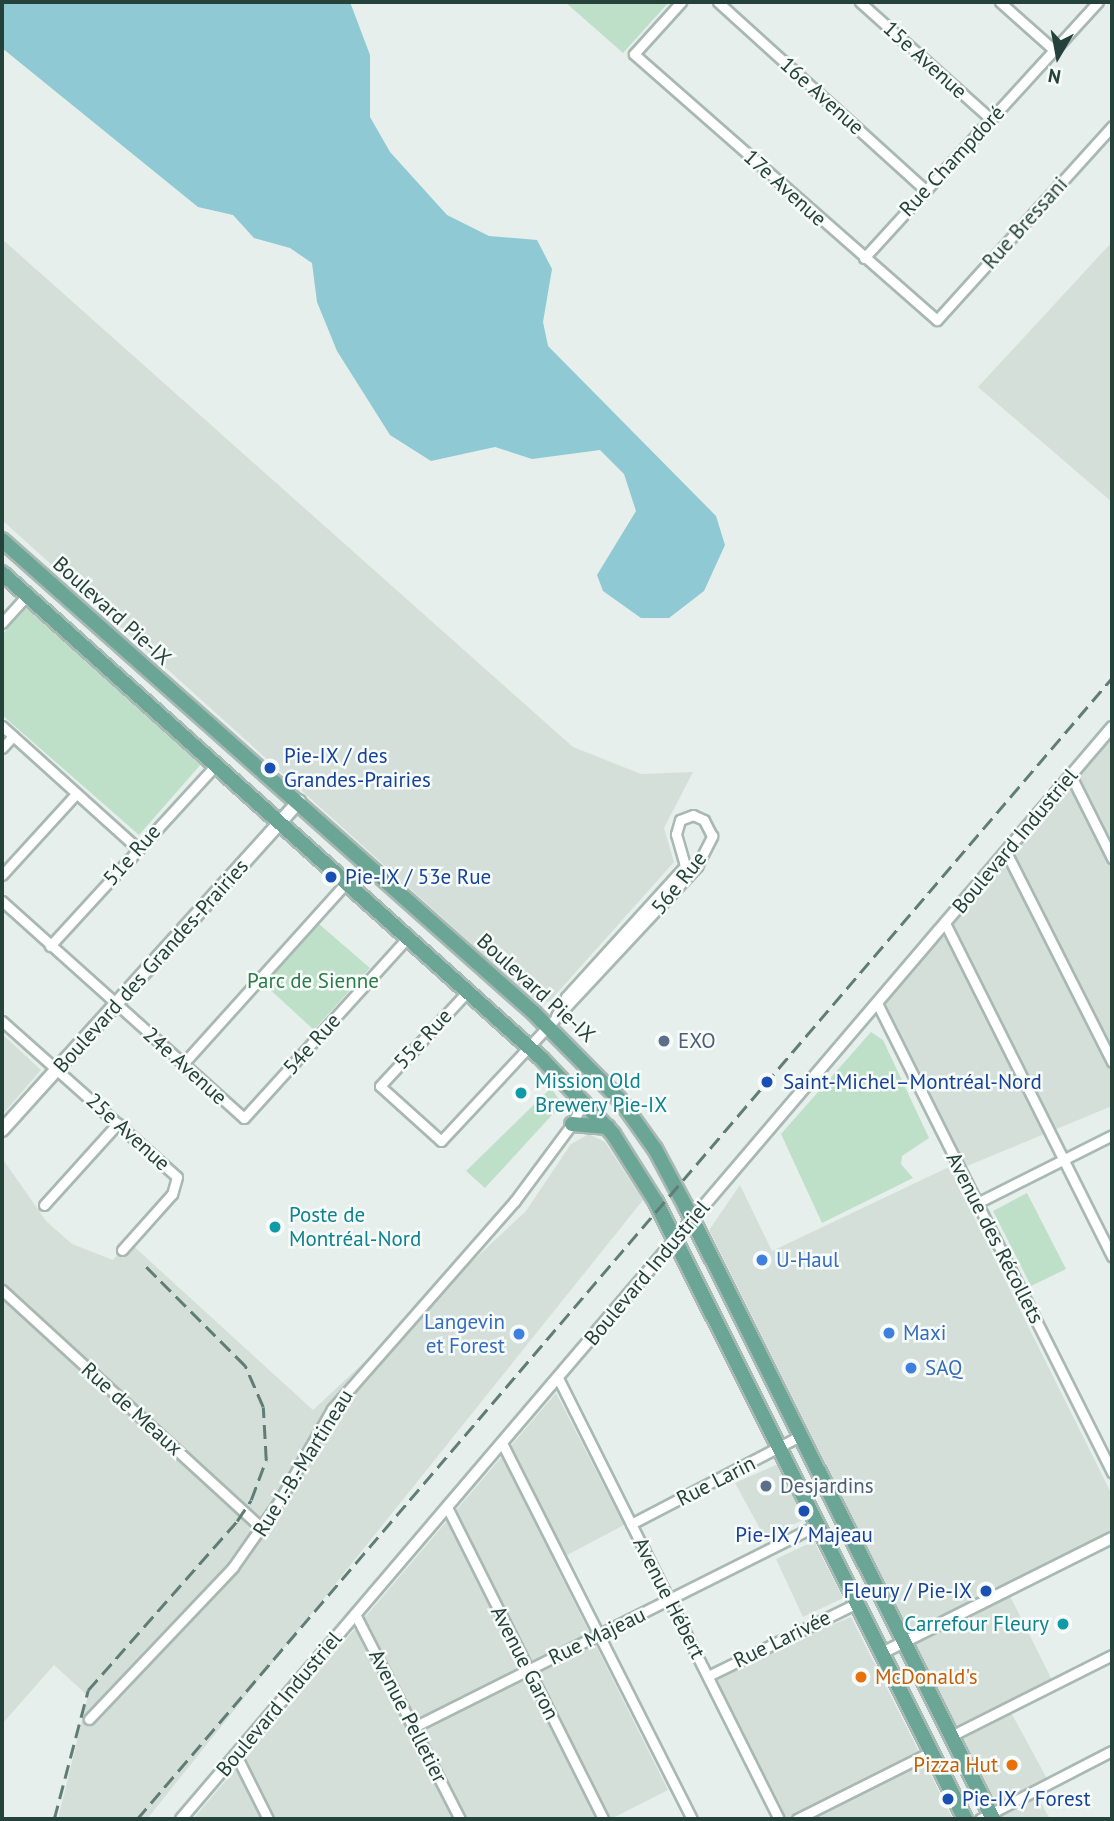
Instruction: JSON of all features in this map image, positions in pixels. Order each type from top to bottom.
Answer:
[{"type":"main road","name":"Boulevard Pie-IX","points":[[2,540],[552,1021],[635,1120],[692,1220],[951,1736],[987,1817]]},
{"type":"main road","points":[[2,573],[528,1046],[608,1127],[645,1181],[965,1819]]},
{"type":"main road","name":"Boulevard des Grandes-Prairies","points":[[2,1130],[299,802]]},
{"type":"main road","points":[[572,1124],[608,1127]]},
{"type":"street","name":"17e Avenue","points":[[681,2],[634,54],[937,320]]},
{"type":"street","name":"16e Avenue","points":[[718,2],[925,190]]},
{"type":"street","name":"15e Avenue","points":[[860,2],[991,119]]},
{"type":"street","points":[[1000,2],[1054,50]]},
{"type":"street","name":"Rue Champdoré","points":[[864,257],[1098,2]]},
{"type":"street","name":"Rue Bressani","points":[[937,320],[1112,126]]},
{"type":"street","points":[[2,623],[27,595]]},
{"type":"street","points":[[2,726],[138,849]]},
{"type":"street","name":"Boulevard Industriel","points":[[181,1819],[1112,727]]},
{"type":"street","points":[[2,748],[13,736]]},
{"type":"street","name":"51e Rue","points":[[50,946],[216,765]]},
{"type":"street","points":[[1071,775],[1112,858]]},
{"type":"street","points":[[2,875],[76,794]]},
{"type":"street","name":"56e Rue","points":[[380,1086],[441,1142],[528,1046],[582,995],[701,861],[712,836],[704,820],[693,815],[680,820],[676,834],[685,866],[566,997],[552,1021]]},
{"type":"street","points":[[1006,852],[1112,1062]]},
{"type":"street","points":[[183,1064],[346,883]]},
{"type":"street","name":"24e Avenue","points":[[2,901],[244,1118]]},
{"type":"street","points":[[945,923],[1112,1256]]},
{"type":"street","name":"54e Rue","points":[[244,1118],[407,938]]},
{"type":"street","name":"55e Rue","points":[[380,1086],[467,992]]},
{"type":"street","name":"Avenue des Récollets","points":[[877,1003],[1112,1472]]},
{"type":"street","name":"25e Avenue","points":[[2,1021],[177,1177],[172,1194],[122,1250]]},
{"type":"street","name":"Rue J.-B.-Martineau","points":[[89,1719],[212,1590],[262,1528],[341,1398],[514,1202],[572,1124],[584,1100]]},
{"type":"street","points":[[44,1205],[118,1123]]},
{"type":"street","points":[[978,1203],[1112,1135]]},
{"type":"street","name":"Rue de Meaux","points":[[2,1290],[262,1528]]},
{"type":"street","name":"Avenue Hébert","points":[[558,1378],[779,1819]]},
{"type":"street","name":"Rue Larin","points":[[631,1524],[800,1436]]},
{"type":"street","points":[[502,1443],[692,1819]]},
{"type":"street","name":"Avenue Garon","points":[[447,1507],[603,1819]]},
{"type":"street","name":"Rue Majeau","points":[[414,1727],[818,1525]]},
{"type":"street","points":[[882,1653],[1112,1538]]},
{"type":"street","name":"Rue Larivée","points":[[708,1676],[857,1602]]},
{"type":"street","name":"Avenue Pelletier","points":[[355,1614],[460,1819]]},
{"type":"street","points":[[951,1736],[1112,1655]]},
{"type":"street","points":[[987,1817],[1112,1751]]},
{"type":"street","points":[[797,1819],[931,1752]]},
{"type":"street","points":[[236,1755],[268,1819]]},
{"type":"shaded area","points":[[2,239],[573,747],[641,774],[693,772],[664,828],[674,862],[550,1001],[542,1003],[528,995],[2,520]]},
{"type":"shaded area","points":[[1112,242],[1112,502],[978,387]]},
{"type":"shaded area","points":[[1112,724],[1112,1106],[960,1169],[877,1003]]},
{"type":"shaded area","points":[[2,1034],[41,1070],[2,1115]]},
{"type":"shaded area","points":[[589,1134],[605,1142],[643,1200],[147,1819],[58,1819],[88,1696],[54,1665],[2,1724],[2,1158],[46,1221],[72,1244],[113,1260],[129,1242],[313,1410],[526,1211],[571,1144]]},
{"type":"shaded area","points":[[949,1167],[1112,1495],[1112,1546],[1010,1596],[1052,1680],[1007,1705],[1051,1786],[1036,1794],[1050,1819],[1003,1819],[709,1230],[740,1185],[772,1251]]},
{"type":"shaded area","points":[[556,1393],[624,1525],[554,1562],[668,1790],[611,1819],[193,1819]]},
{"type":"shaded area","points":[[778,1464],[805,1519],[765,1538],[735,1483]]},
{"type":"shaded area","points":[[814,1541],[843,1598],[803,1617],[776,1559]]},
{"type":"shaded area","points":[[851,1617],[953,1819],[785,1819],[710,1675]]},
{"type":"green space","points":[[565,2],[669,2],[623,53]]},
{"type":"green space","points":[[26,608],[202,763],[139,835],[2,715],[2,635]]},
{"type":"green space","name":"Parc de Sienne","points":[[319,924],[370,968],[314,1030],[264,984]]},
{"type":"green space","points":[[871,1032],[883,1040],[929,1138],[902,1156],[901,1164],[913,1178],[822,1223],[781,1134]]},
{"type":"green space","points":[[551,1088],[562,1104],[485,1188],[466,1171]]},
{"type":"green space","points":[[1027,1193],[1066,1269],[1031,1286],[993,1211]]},
{"type":"water","points":[[2,2],[350,2],[370,55],[370,117],[390,152],[447,215],[489,236],[537,240],[552,269],[543,322],[548,346],[716,516],[725,545],[704,591],[669,618],[641,618],[603,591],[597,575],[636,511],[624,474],[600,450],[532,459],[495,447],[431,461],[390,435],[337,351],[317,302],[312,263],[290,248],[254,238],[233,215],[198,207],[2,48]]},
{"type":"railway","points":[[137,1819],[1112,678]]},
{"type":"railway","points":[[54,1819],[88,1690],[237,1521],[251,1500],[266,1460],[263,1407],[245,1366],[143,1264]]},
{"type":"place","name":"Pie-IX / des Grandes-Prairies","points":[[270,768]]},
{"type":"place","name":"Pie-IX / 53e Rue","points":[[331,877]]},
{"type":"place","name":"EXO","points":[[664,1041]]},
{"type":"place","name":"Saint-Michel–Montréal-Nord","points":[[767,1082]]},
{"type":"place","name":"Mission Old Brewery Pie-IX","points":[[521,1093]]},
{"type":"place","name":"Poste de Montréal-Nord","points":[[275,1227]]},
{"type":"place","name":"U-Haul","points":[[762,1260]]},
{"type":"place","name":"Maxi","points":[[889,1333]]},
{"type":"place","name":"Langevin et Forest","points":[[519,1334]]},
{"type":"place","name":"SAQ","points":[[911,1368]]},
{"type":"place","name":"Desjardins","points":[[766,1486]]},
{"type":"place","name":"Pie-IX / Majeau","points":[[804,1511]]},
{"type":"place","name":"Fleury / Pie-IX","points":[[986,1591]]},
{"type":"place","name":"Carrefour Fleury","points":[[1063,1624]]},
{"type":"place","name":"McDonald's","points":[[861,1677]]},
{"type":"place","name":"Pizza Hut","points":[[1012,1765]]},
{"type":"place","name":"Pie-IX / Forest","points":[[948,1799]]}]
